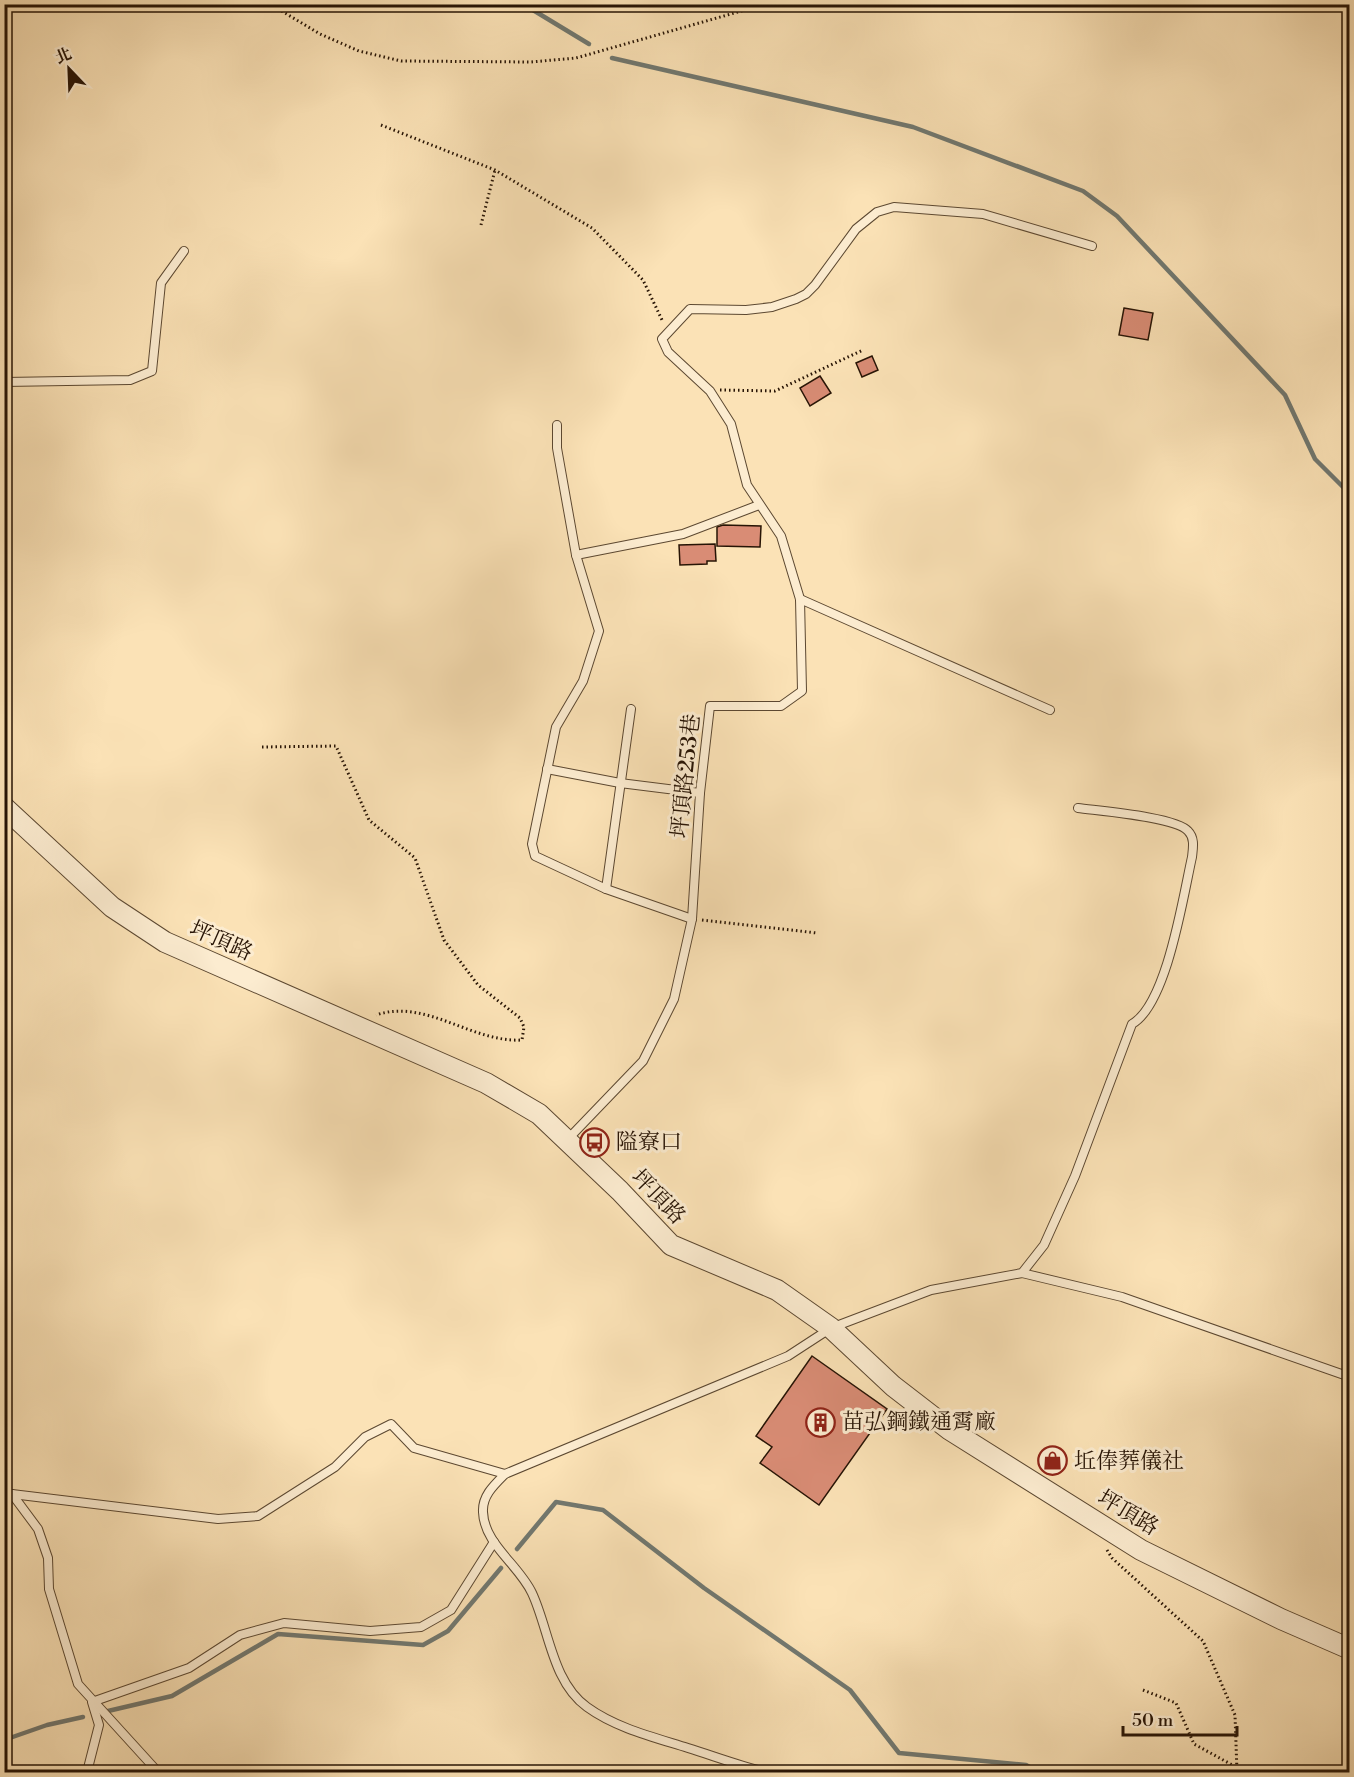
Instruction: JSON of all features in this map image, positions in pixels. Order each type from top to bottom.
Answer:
[{"type":"street","name":"坪頂路","points":[[4,807],[112,907],[165,942],[486,1083],[539,1114],[671,1245],[777,1290],[831,1328],[893,1386],[950,1430],[1141,1550],[1281,1619],[1350,1649]]},
{"type":"lane","points":[[668,332],[690,309],[696,307],[746,310],[772,307],[806,294],[856,229],[876,212],[894,207],[983,214],[1092,246]]},
{"type":"lane","points":[[4,382],[130,380],[152,371],[161,283],[184,251]]},
{"type":"lane","name":"坪頂路253巷","points":[[567,1140],[643,1061],[674,999],[692,919],[700,793],[710,706],[781,706],[802,691],[800,599],[781,536],[747,485],[731,424],[710,391],[668,352],[662,339],[668,332]]},
{"type":"lane","points":[[556,425],[557,448],[576,555],[599,631],[583,681],[556,727],[532,844],[535,856],[606,889],[692,919]]},
{"type":"lane","points":[[576,555],[683,534],[759,505]]},
{"type":"lane","points":[[800,599],[1050,710]]},
{"type":"lane","points":[[606,889],[631,709]]},
{"type":"lane","points":[[547,769],[620,783],[700,793]]},
{"type":"lane","points":[[1022,1273],[1044,1245],[1091,1135],[1132,1024],[1141,1019],[1149,1008],[1164,977],[1192,857],[1193,837],[1186,828],[1078,808]]},
{"type":"lane","points":[[766,1773],[604,1718],[584,1704],[566,1684],[532,1592],[521,1573],[494,1542],[485,1525],[485,1498],[505,1474],[788,1356],[831,1328],[931,1290],[1022,1273],[1122,1297],[1350,1377]]},
{"type":"lane","points":[[8,1493],[218,1519],[258,1516],[335,1467],[365,1437],[391,1424],[414,1448],[505,1474]]},
{"type":"lane","points":[[8,1493],[38,1529],[48,1558],[49,1589],[78,1684],[158,1773]]},
{"type":"lane","points":[[92,1701],[189,1668],[240,1635],[284,1623],[370,1631],[421,1627],[451,1610],[494,1542]]},
{"type":"lane","points":[[87,1773],[99,1725],[92,1701]]},
{"type":"path","points":[[270,4],[320,34],[359,51],[401,61],[531,62],[576,58],[766,4]]},
{"type":"path","points":[[381,125],[495,170],[592,228],[643,280],[668,332]]},
{"type":"path","points":[[481,225],[495,170]]},
{"type":"path","points":[[710,391],[740,388],[775,391],[863,350]]},
{"type":"path","points":[[262,747],[336,746],[369,820],[415,858],[444,940],[478,985],[520,1018],[524,1027],[522,1040],[511,1041],[421,1014],[391,1010],[348,1024]]},
{"type":"path","points":[[692,919],[817,933]]},
{"type":"path","points":[[1101,1541],[1112,1558],[1203,1641],[1235,1715],[1237,1773]]},
{"type":"path","points":[[1143,1690],[1176,1703],[1194,1744],[1236,1767]]},
{"type":"building","points":[[1124,308],[1153,313],[1148,340],[1119,335]]},
{"type":"building","points":[[872,356],[878,370],[862,377],[856,363]]},
{"type":"building","points":[[820,376],[831,393],[810,406],[800,388]]},
{"type":"building","points":[[723,525],[761,526],[760,547],[717,546],[717,527]]},
{"type":"building","points":[[715,544],[716,561],[707,561],[707,564],[680,565],[679,545]]},
{"type":"building","name":"苗弘鋼鐵通霄廠","points":[[812,1356],[887,1409],[819,1505],[760,1463],[772,1447],[756,1436]]},
{"type":"waterway","points":[[523,4],[589,44]]},
{"type":"waterway","points":[[612,58],[913,127],[1083,191],[1117,216],[1285,395],[1315,459],[1350,494]]},
{"type":"waterway","points":[[517,1549],[556,1502],[603,1510],[704,1588],[850,1690],[899,1753],[1026,1765],[1038,1772]]},
{"type":"waterway","points":[[108,1711],[172,1696],[278,1634],[423,1645],[448,1631],[501,1568]]},
{"type":"waterway","points":[[4,1740],[47,1725],[83,1717]]},
{"type":"place","name":"隘寮口","points":[[595,1142]]},
{"type":"place","name":"苗弘鋼鐵通霄廠","points":[[821,1422]]},
{"type":"place","name":"坵俸葬儀社","points":[[1053,1461]]}]
